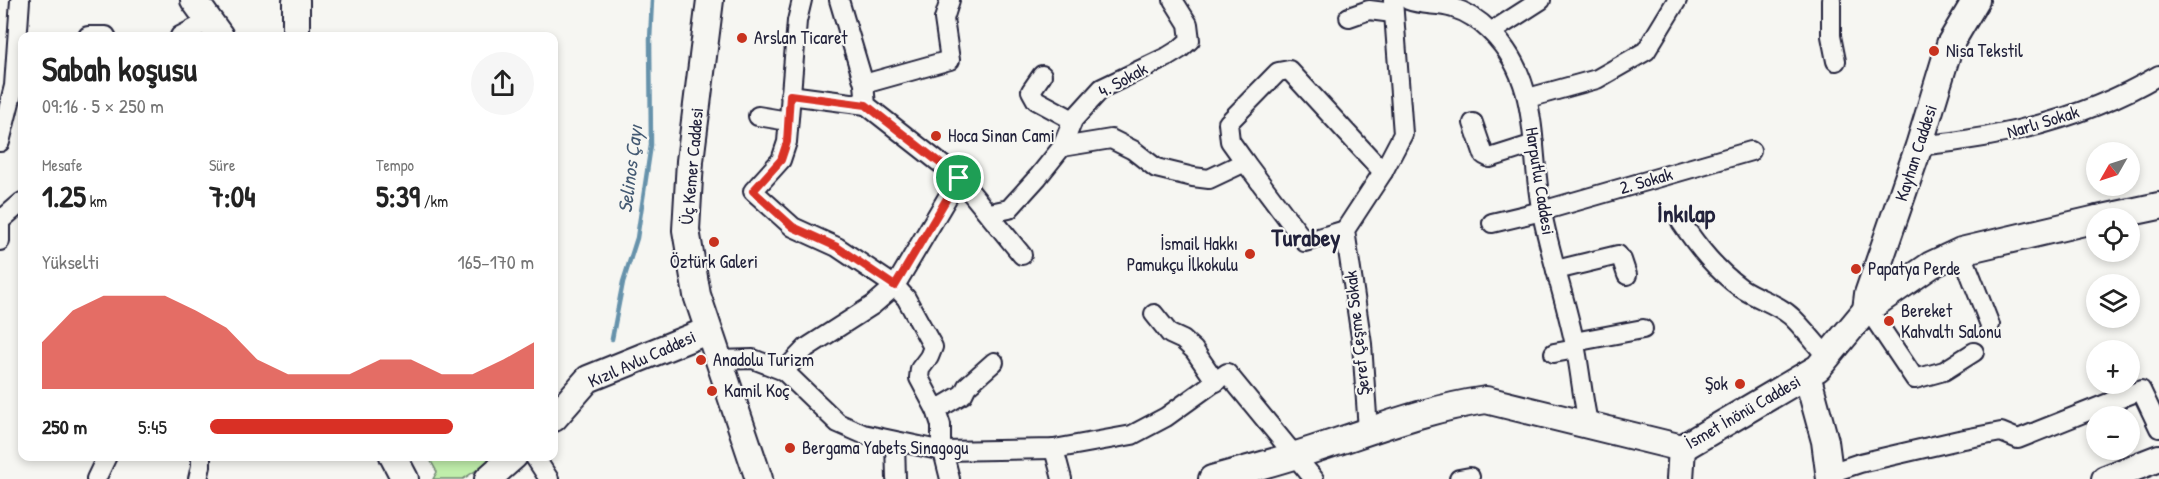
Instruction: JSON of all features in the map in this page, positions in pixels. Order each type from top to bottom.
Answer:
[{"type":"main road","points":[[194,0],[215,29]]},
{"type":"main road","points":[[296,0],[296,32]]},
{"type":"main road","name":"Üç Kemer Caddesi","points":[[710,0],[690,161],[686,230],[697,295],[759,479]]},
{"type":"main road","name":"Kayhan Caddesi","points":[[1866,310],[1868,294],[1919,146],[1950,44],[1976,0]]},
{"type":"main road","name":"İsmet İnönü Caddesi","points":[[2140,210],[2159,206]]},
{"type":"main road","name":"İsmet İnönü Caddesi","points":[[1212,479],[1295,456],[1368,430],[1462,403],[1486,400],[1682,448],[1818,368],[1866,310],[1931,265],[1961,251],[2086,222]]},
{"type":"main road","name":"Kızıl Avlu Caddesi","points":[[558,414],[588,380],[708,331]]},
{"type":"main road","points":[[1806,375],[1825,441],[1830,476]]},
{"type":"main road","points":[[1680,479],[1682,448]]},
{"type":"main road","points":[[2108,478],[2159,459]]},
{"type":"main road","points":[[396,461],[405,479]]},
{"type":"main road","points":[[488,479],[508,461]]},
{"type":"street","points":[[20,0],[25,32]]},
{"type":"street","points":[[802,0],[797,21],[787,142],[781,160],[753,191],[793,227],[837,247],[895,286],[906,298],[933,347],[920,369],[919,378],[936,410],[950,479]]},
{"type":"street","points":[[839,0],[864,84],[866,105]]},
{"type":"street","points":[[864,84],[950,60],[944,19],[951,0]]},
{"type":"street","name":"4. Sokak","points":[[990,213],[1009,209],[1038,177],[1062,147],[1073,120],[1102,88],[1167,57],[1190,40],[1188,24],[1173,0]]},
{"type":"street","name":"Harputlu Caddesi","points":[[1408,0],[1452,7],[1470,16],[1491,32],[1509,54],[1522,78],[1528,98],[1542,211],[1556,270],[1552,290],[1575,345],[1589,427]]},
{"type":"street","points":[[1491,32],[1541,0]]},
{"type":"street","points":[[1831,0],[1831,36],[1836,61]]},
{"type":"street","points":[[1528,98],[1597,79],[1646,51],[1670,2]]},
{"type":"street","points":[[1349,17],[1369,10],[1393,6],[1403,134],[1383,172],[1344,230],[1305,242],[1230,141],[1228,123],[1278,72],[1289,70],[1383,172]]},
{"type":"street","points":[[200,32],[215,29]]},
{"type":"street","points":[[2,131],[7,85],[18,54]]},
{"type":"street","points":[[1042,75],[1031,91],[1036,100],[1073,120]]},
{"type":"street","name":"Narlı Sokak","points":[[1919,146],[1998,135],[2063,117],[2128,93],[2159,75]]},
{"type":"street","points":[[790,95],[866,105],[959,178],[990,213],[1022,255]]},
{"type":"street","points":[[758,116],[788,121]]},
{"type":"street","points":[[1473,123],[1484,155],[1490,158],[1534,144]]},
{"type":"street","points":[[1062,147],[1111,139],[1134,150],[1156,168],[1209,179],[1245,162]]},
{"type":"street","name":"2. Sokak","points":[[1492,223],[1542,211],[1751,151]]},
{"type":"street","points":[[784,371],[806,348],[873,305],[895,286],[959,178]]},
{"type":"street","points":[[0,241],[0,219],[18,205]]},
{"type":"street","points":[[1681,222],[1702,252],[1723,273],[1741,288],[1780,308],[1792,317],[1827,357]]},
{"type":"street","name":"Şeref Çeşme Sokak","points":[[1344,230],[1362,344],[1368,430]]},
{"type":"street","points":[[1961,251],[1990,325]]},
{"type":"street","points":[[1556,270],[1618,255],[1627,275]]},
{"type":"street","points":[[1866,310],[1874,318],[1915,379],[1944,371],[1974,352]]},
{"type":"street","points":[[1154,314],[1170,334],[1184,340],[1194,350],[1216,382]]},
{"type":"street","points":[[1554,353],[1575,345],[1643,329]]},
{"type":"street","points":[[718,360],[753,359],[784,371],[838,423],[863,434],[943,451],[1054,449],[1132,435],[1166,417],[1227,373],[1314,479]]},
{"type":"street","points":[[936,410],[963,394],[967,386],[994,362]]},
{"type":"street","points":[[1830,476],[1860,463],[1927,446],[2001,432],[2018,439],[2141,390],[2159,428]]},
{"type":"street","points":[[896,442],[896,479]]},
{"type":"street","points":[[1054,449],[1062,479]]},
{"type":"street","points":[[96,479],[105,461]]},
{"type":"street","points":[[198,479],[201,461]]},
{"type":"street","points":[[537,461],[549,479]]},
{"type":"green space","points":[[431,461],[490,461],[463,479],[433,479],[437,472]]},
{"type":"waterway","name":"Selinos Çayı","points":[[612,339],[623,282],[637,238],[651,145],[652,0]]},
{"type":"place","name":"Arslan Ticaret","points":[[742,38]]},
{"type":"place","name":"Nisa Tekstil","points":[[1934,51]]},
{"type":"place","name":"Hoca Sinan Cami","points":[[936,136]]},
{"type":"place","name":"Öztürk Galeri","points":[[714,242]]},
{"type":"place","name":"İsmail Hakkı Pamukçu İlkokulu","points":[[1250,254]]},
{"type":"place","name":"Papatya Perde","points":[[1856,269]]},
{"type":"place","name":"Bereket Kahvaltı Salonu","points":[[1889,321]]},
{"type":"place","name":"Anadolu Turizm","points":[[701,360]]},
{"type":"place","name":"Şok","points":[[1740,384]]},
{"type":"place","name":"Kamil Koç","points":[[712,391]]},
{"type":"place","name":"Bergama Yabets Sinagogu","points":[[790,448]]},
{"type":"district","name":"İnkılap","points":[[1686,214]]},
{"type":"district","name":"Turabey","points":[[1306,238]]},
{"type":"route","points":[[790,95],[866,105],[959,178],[895,286],[837,247],[793,227],[753,191],[781,160],[787,142],[790,95]]}]
